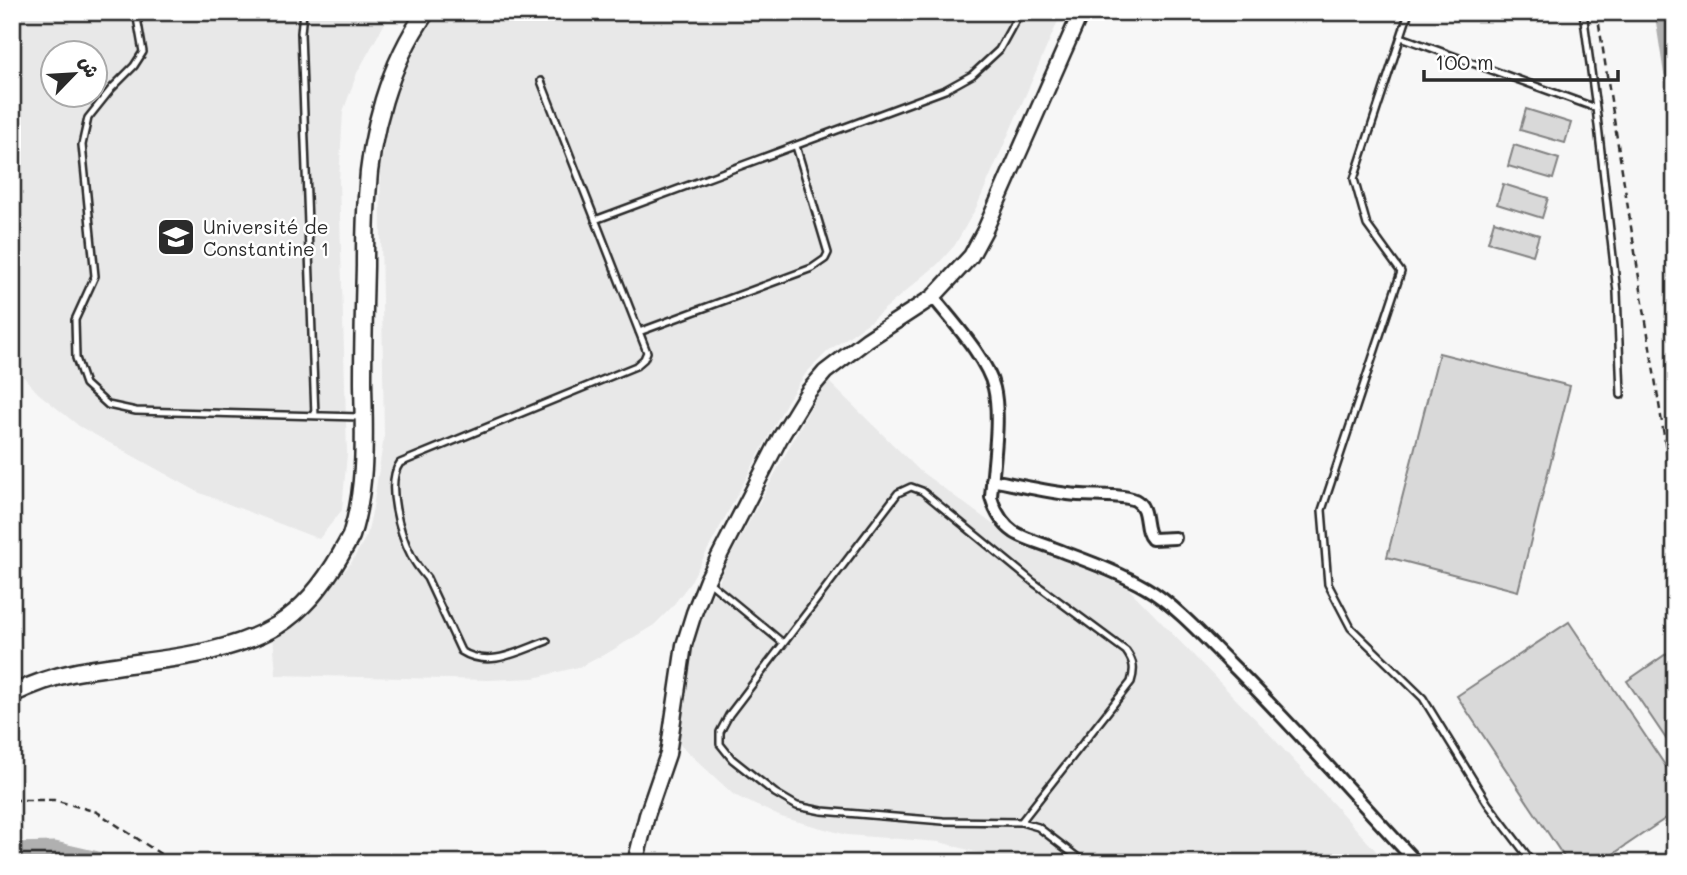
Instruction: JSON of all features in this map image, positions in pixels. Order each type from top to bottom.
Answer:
[{"type":"main road","points":[[12,694],[71,673],[213,650],[253,638],[280,623],[308,601],[330,574],[350,538],[359,500],[364,454],[363,344],[367,195],[374,143],[398,64],[426,12]]},
{"type":"street","points":[[635,863],[647,815],[668,754],[684,645],[694,613],[707,580],[780,438],[807,392],[825,372],[867,340],[933,297],[971,256],[1081,12]]},
{"type":"street","points":[[933,297],[969,342],[994,385],[997,405],[991,497],[1003,522],[1015,533],[1094,563],[1148,589],[1199,632],[1272,704],[1417,863]]},
{"type":"street","points":[[992,480],[1070,495],[1135,500],[1144,514],[1148,535],[1153,539],[1175,538]]},
{"type":"lane","points":[[12,16],[18,12]]},
{"type":"lane","points":[[136,12],[143,52],[88,118],[82,145],[95,276],[75,320],[76,358],[85,384],[108,405],[136,411],[363,417]]},
{"type":"lane","points":[[303,12],[315,416]]},
{"type":"lane","points":[[595,220],[945,90],[972,75],[999,50],[1020,12]]},
{"type":"lane","points":[[1409,12],[1354,179],[1367,225],[1401,272],[1322,510],[1328,584],[1351,628],[1423,698],[1488,804],[1533,863]]},
{"type":"lane","points":[[1583,12],[1616,292],[1621,395]]},
{"type":"lane","points":[[1401,37],[1596,108]]},
{"type":"lane","points":[[541,81],[647,352],[636,366],[400,463],[394,471],[396,509],[410,555],[427,578],[461,651],[482,660],[500,658],[547,641]]},
{"type":"lane","points":[[639,332],[813,268],[825,259],[828,253],[796,146]]},
{"type":"lane","points":[[1021,822],[1131,682],[1133,661],[1126,651],[1033,582],[922,491],[911,487],[898,493],[729,715],[720,732],[720,744],[732,759],[775,793],[797,806],[822,811],[943,821],[1021,822],[1038,827],[1081,860],[1092,863]]},
{"type":"lane","points":[[707,580],[783,643]]},
{"type":"path","points":[[1597,12],[1675,505]]},
{"type":"path","points":[[12,800],[54,800],[97,812],[174,863]]},
{"type":"shaded area","name":"Université de Constantine 1","points":[[12,12],[391,12],[357,73],[343,112],[339,181],[347,454],[342,510],[319,539],[200,493],[79,426],[38,393],[12,364]]},
{"type":"shaded area","points":[[435,12],[1062,12],[977,206],[955,245],[938,264],[868,323],[828,351],[806,373],[788,400],[690,583],[654,625],[582,666],[534,678],[488,680],[276,675],[273,635],[298,619],[324,596],[351,563],[367,535],[384,437],[380,168],[388,124],[399,88],[416,46]]},
{"type":"shaded area","points":[[1526,109],[1571,123],[1565,143],[1520,130]]},
{"type":"shaded area","points":[[1514,145],[1559,159],[1553,179],[1508,166]]},
{"type":"shaded area","points":[[1503,184],[1548,198],[1542,218],[1497,204]]},
{"type":"shaded area","points":[[1494,221],[1539,235],[1533,255],[1488,242]]},
{"type":"shaded area","points":[[1439,353],[1570,386],[1518,591],[1387,557]]},
{"type":"shaded area","points":[[826,379],[920,471],[1009,536],[1127,587],[1264,728],[1387,863],[1015,863],[940,842],[847,835],[781,817],[734,795],[678,743],[669,738],[700,612],[717,589],[723,570]]},
{"type":"shaded area","points":[[1569,622],[1675,780],[1675,812],[1600,863],[1568,863],[1457,696]]},
{"type":"shaded area","points":[[1669,652],[1675,661],[1675,752],[1627,681]]},
{"type":"waterway","points":[[1666,12],[1675,70]]},
{"type":"waterway","points":[[12,854],[54,853],[97,863]]},
{"type":"place","name":"Université de Constantine 1","points":[[176,237]]}]
